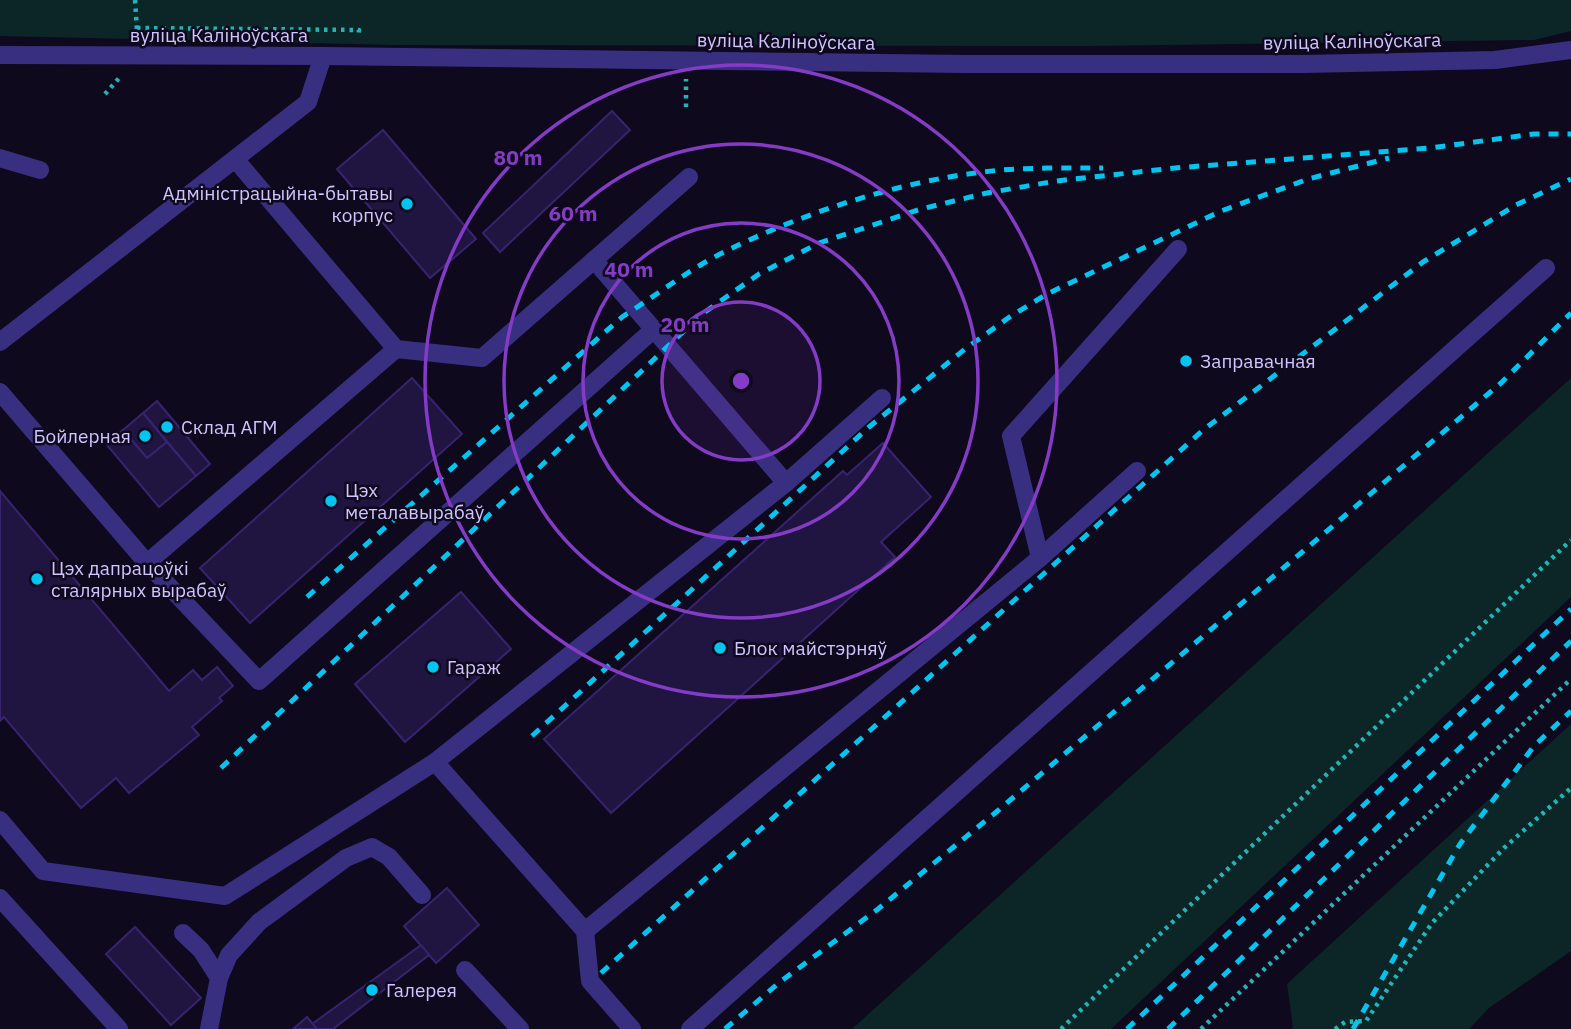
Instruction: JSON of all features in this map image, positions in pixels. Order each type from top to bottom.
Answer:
[{"type":"street","name":"вуліца Каліноўскага","points":[[0,55],[965,64],[1304,64],[1495,60],[1571,50]]},
{"type":"street","points":[[0,342],[308,102],[323,56]]},
{"type":"street","points":[[0,158],[40,170]]},
{"type":"street","points":[[235,159],[396,349],[482,358],[689,177]]},
{"type":"street","points":[[1040,558],[1011,436],[1178,249]]},
{"type":"street","points":[[594,260],[786,483]]},
{"type":"street","points":[[690,1029],[1546,268]]},
{"type":"street","points":[[0,392],[147,563],[259,681],[653,330]]},
{"type":"street","points":[[147,563],[396,349]]},
{"type":"street","points":[[0,820],[43,871],[225,895],[435,762],[786,483],[882,398]]},
{"type":"street","points":[[584,931],[1040,558],[1137,471]]},
{"type":"street","points":[[435,762],[584,931],[590,981],[632,1029]]},
{"type":"street","points":[[209,1029],[219,978],[229,955],[259,922],[346,858],[372,847],[389,857],[422,895]]},
{"type":"street","points":[[0,898],[119,1029]]},
{"type":"street","points":[[183,933],[201,950],[219,978]]},
{"type":"street","points":[[465,970],[520,1029]]},
{"type":"path","points":[[137,28],[359,30]]},
{"type":"path","points":[[1061,1029],[1571,540]]},
{"type":"path","points":[[1201,1029],[1571,680]]},
{"type":"path","points":[[1362,1029],[1432,923],[1504,848],[1571,788]]},
{"type":"path","points":[[1335,1029],[1345,1022],[1366,1021]]},
{"type":"green space","points":[[0,0],[1571,0],[1571,31],[1534,40],[1090,46],[394,45],[0,36]]},
{"type":"green space","points":[[1571,378],[1571,597],[1111,1029],[852,1029]]},
{"type":"green space","points":[[1571,724],[1571,951],[1489,1008],[1469,1029],[1291,1029],[1293,1027],[1287,984]]},
{"type":"building","points":[[612,111],[630,130],[500,252],[483,233]]},
{"type":"building","name":"Адміністрацыйна-бытавы корпус","points":[[383,130],[476,239],[430,278],[337,169]]},
{"type":"building","name":"Цэх металавырабаў","points":[[412,378],[462,434],[250,623],[200,568]]},
{"type":"building","name":"Склад АГМ","points":[[157,401],[210,464],[196,476],[143,413]]},
{"type":"building","name":"Бойлерная","points":[[143,413],[167,442],[147,458],[123,430]]},
{"type":"building","points":[[123,430],[147,458],[167,442],[196,476],[159,507],[106,444]]},
{"type":"building","name":"Блок майстэрняў","points":[[883,443],[931,497],[881,542],[895,557],[611,813],[544,739],[843,471],[847,475]]},
{"type":"building","name":"Цэх дапрацоўкі сталярных вырабаў","points":[[0,491],[169,691],[193,670],[202,680],[217,667],[233,686],[219,698],[222,701],[192,727],[199,735],[129,793],[116,778],[81,808],[4,717],[0,721]]},
{"type":"building","name":"Гараж","points":[[461,592],[511,649],[405,742],[355,684]]},
{"type":"building","points":[[447,888],[479,925],[436,963],[404,926]]},
{"type":"building","points":[[135,927],[201,998],[171,1025],[106,954]]},
{"type":"building","name":"Галерея","points":[[421,945],[429,955],[333,1029],[317,1029],[312,1024]]},
{"type":"building","points":[[307,1017],[317,1029],[293,1029]]},
{"type":"railway","points":[[221,768],[702,314],[759,274],[819,243],[921,209],[987,193],[1056,181],[1175,168],[1430,148],[1534,134],[1571,134]]},
{"type":"railway","points":[[532,736],[869,427],[965,349],[1011,316],[1047,294],[1221,211],[1308,179],[1389,158]]},
{"type":"railway","points":[[307,597],[622,317],[712,258],[755,237],[816,213],[912,185],[991,171],[1103,168]]},
{"type":"railway","points":[[601,973],[1202,431],[1423,262],[1516,205],[1571,179]]},
{"type":"railway","points":[[725,1029],[780,982],[878,909],[995,813],[1501,383],[1571,313]]},
{"type":"railway","points":[[1127,1029],[1571,609]]},
{"type":"railway","points":[[1168,1029],[1571,641]]},
{"type":"railway","points":[[1353,1029],[1460,844],[1534,746],[1571,711]]},
{"type":"place","name":"Адміністрацыйна-бытавы корпус","points":[[407,204]]},
{"type":"place","name":"Заправачная","points":[[1186,361]]},
{"type":"place","name":"Склад АГМ","points":[[167,427]]},
{"type":"place","name":"Бойлерная","points":[[145,436]]},
{"type":"place","name":"Цэх металавырабаў","points":[[331,501]]},
{"type":"place","name":"Цэх дапрацоўкі сталярных вырабаў","points":[[37,579]]},
{"type":"place","name":"Блок майстэрняў","points":[[720,648]]},
{"type":"place","name":"Гараж","points":[[433,667]]},
{"type":"place","name":"Галерея","points":[[372,990]]}]
